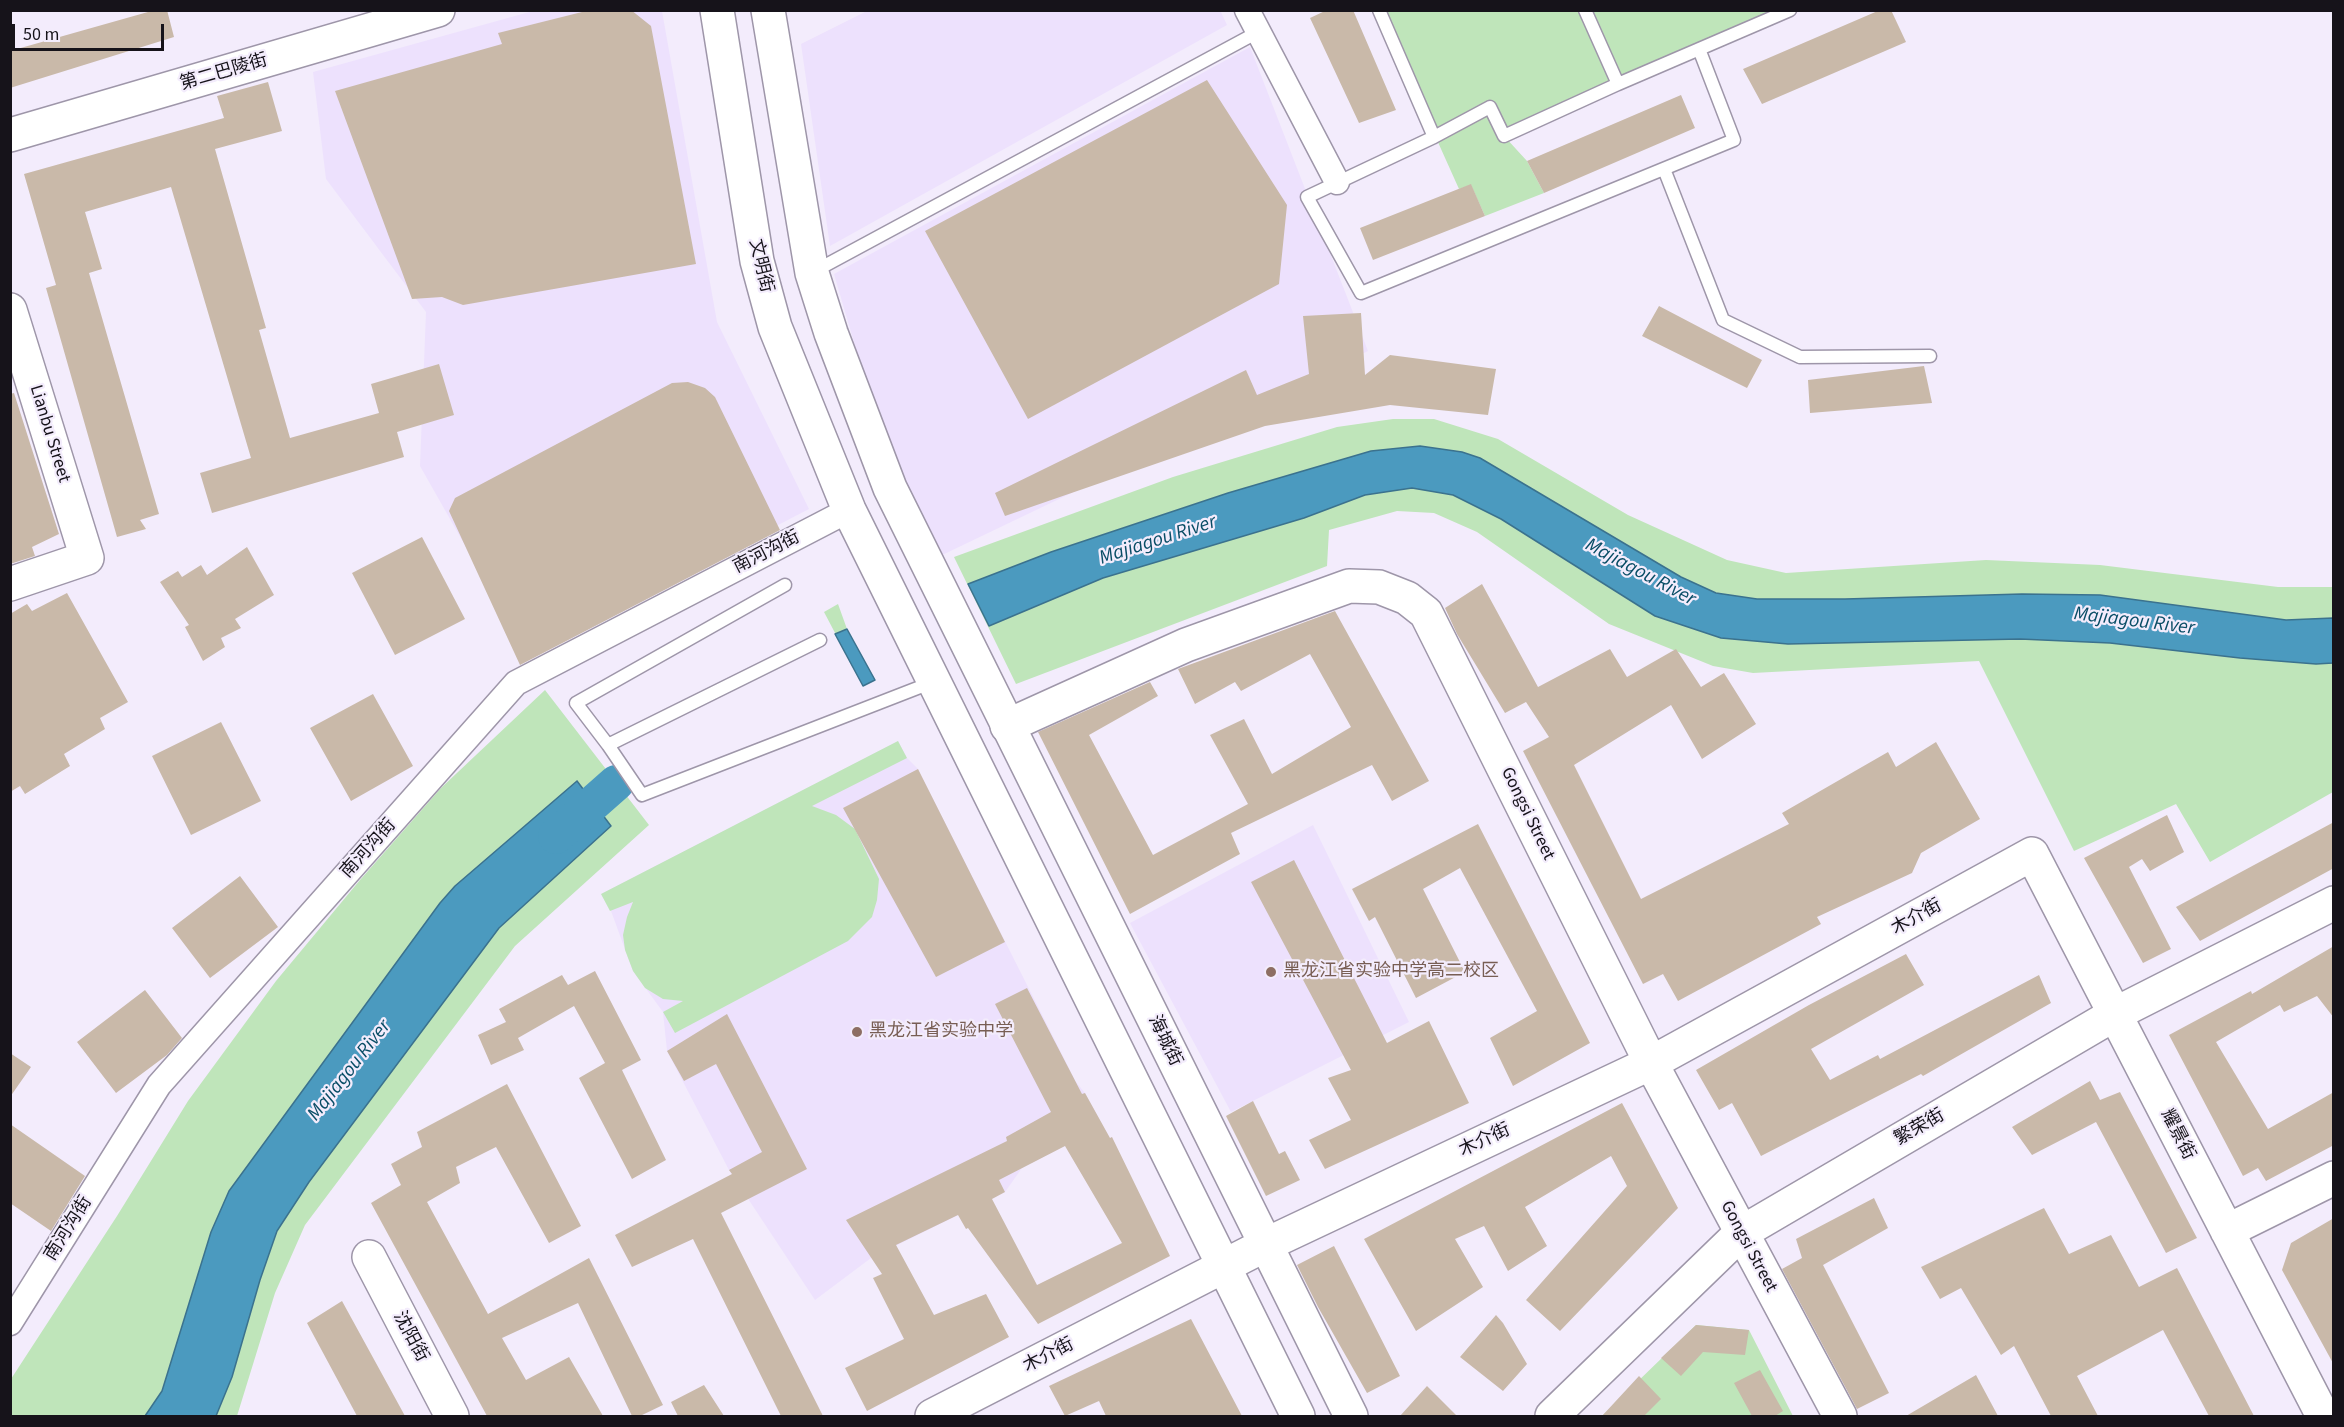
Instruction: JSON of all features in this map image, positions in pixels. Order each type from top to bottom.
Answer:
[{"type":"street","name":"第二巴陵街","points":[[10,135],[438,10]]},
{"type":"street","name":"文明街","points":[[717,10],[757,261],[775,327],[849,510],[934,682]]},
{"type":"street","points":[[768,10],[812,273]]},
{"type":"street","points":[[1250,16],[1337,182]]},
{"type":"street","name":"海城街","points":[[812,273],[831,333],[890,488],[1351,1416]]},
{"type":"street","name":"Lianbu Street","points":[[10,310],[87,558],[10,584]]},
{"type":"street","name":"南河沟街","points":[[10,1323],[159,1085],[516,683],[849,510]]},
{"type":"street","name":"Gongsi Street","points":[[1007,726],[1186,645],[1349,586],[1379,587],[1407,598],[1426,613],[1651,1063],[1840,1416]]},
{"type":"street","points":[[934,682],[1298,1416]]},
{"type":"street","name":"木介街","points":[[932,1416],[1265,1245],[1651,1063],[2032,854]]},
{"type":"street","name":"耀景街","points":[[2032,854],[2323,1416]]},
{"type":"street","name":"繁荣街","points":[[1552,1416],[1741,1233],[2115,1014],[2334,903]]},
{"type":"street","points":[[2227,1231],[2334,1179]]},
{"type":"street","name":"沈阳街","points":[[369,1257],[452,1416]]},
{"type":"lane","points":[[1378,10],[1434,137]]},
{"type":"lane","points":[[1585,10],[1618,84]]},
{"type":"lane","points":[[1699,49],[1734,140],[1361,293],[1307,197],[1434,137],[1490,107],[1504,136],[1618,84],[1699,49],[1790,10]]},
{"type":"lane","points":[[812,273],[1250,16]]},
{"type":"lane","points":[[1664,169],[1723,321],[1800,357],[1930,356]]},
{"type":"lane","points":[[784,585],[576,703],[642,795],[934,682]]},
{"type":"lane","points":[[608,745],[820,640]]},
{"type":"shaded area","points":[[869,10],[1220,10],[1227,25],[830,246],[801,44]]},
{"type":"shaded area","points":[[533,11],[662,11],[717,322],[809,509],[527,655],[420,466],[426,312],[326,179],[313,72]]},
{"type":"shaded area","points":[[1250,47],[1368,351],[938,557],[870,397],[834,274]]},
{"type":"shaded area","name":"黑龙江省实验中学","points":[[898,741],[907,758],[918,769],[1076,1082],[1085,1093],[1103,1126],[1022,1168],[1005,1192],[871,1258],[815,1300],[729,1170],[667,1051],[663,1012],[633,971],[611,911],[601,894]]},
{"type":"shaded area","name":"黑龙江省实验中学高二校区","points":[[1313,825],[1409,1022],[1231,1112],[1130,923]]},
{"type":"green space","points":[[1379,11],[1790,11],[1505,137],[1527,161],[1544,193],[1485,216],[1471,185],[1459,189]]},
{"type":"green space","points":[[1393,419],[1434,419],[1498,439],[1628,515],[1727,560],[1786,573],[1986,560],[2100,565],[2278,587],[2333,587],[2333,792],[2210,862],[2176,804],[2074,851],[1979,661],[1753,673],[1713,666],[1609,624],[1477,532],[1434,513],[1397,511],[1329,530],[1327,566],[1016,684],[954,557],[1173,477],[1337,427]]},
{"type":"green space","points":[[838,604],[847,629],[875,680],[863,686],[824,612]]},
{"type":"green space","points":[[545,690],[649,825],[515,946],[305,1225],[275,1293],[237,1416],[11,1416],[11,1379],[117,1216],[188,1101],[276,981],[441,788]]},
{"type":"green space","points":[[898,741],[907,758],[812,806],[836,815],[855,829],[879,879],[877,900],[872,917],[848,941],[675,1033],[663,1012],[683,1001],[663,999],[645,988],[633,971],[625,950],[623,935],[633,902],[610,911],[601,894]]},
{"type":"green space","points":[[1696,1325],[1749,1330],[1793,1416],[1602,1416]]},
{"type":"water","points":[[1420,446],[1462,452],[1480,458],[1681,577],[1716,593],[1757,599],[2022,594],[2100,595],[2286,620],[2333,618],[2333,663],[2316,664],[2240,658],[2110,643],[2020,639],[1788,644],[1721,638],[1655,616],[1501,519],[1453,495],[1412,488],[1365,495],[1304,518],[1103,578],[989,626],[968,584],[1051,552],[1228,493],[1371,451]]},
{"type":"water","points":[[847,629],[875,680],[863,686],[835,634]]},
{"type":"water","points":[[577,781],[611,826],[499,928],[309,1182],[277,1231],[260,1280],[232,1377],[216,1416],[145,1416],[162,1391],[211,1232],[229,1191],[440,903],[455,886]]},
{"type":"building","points":[[155,10],[167,10],[174,37],[10,88],[10,51]]},
{"type":"building","points":[[590,10],[631,10],[651,26],[696,264],[463,305],[442,297],[412,299],[335,91],[502,44],[498,33]]},
{"type":"building","points":[[1327,10],[1353,10],[1396,110],[1359,123],[1310,18]]},
{"type":"building","points":[[1880,10],[1891,10],[1906,42],[1762,104],[1743,69]]},
{"type":"building","points":[[1207,80],[1287,205],[1279,284],[1028,419],[925,231]]},
{"type":"building","points":[[268,82],[282,131],[215,149],[266,328],[259,330],[290,438],[379,413],[371,384],[439,364],[454,415],[397,432],[404,457],[212,513],[200,473],[251,458],[171,187],[85,212],[102,269],[89,273],[159,514],[140,520],[146,529],[117,537],[46,288],[56,285],[24,174],[224,118],[217,96]]},
{"type":"building","points":[[1681,95],[1695,128],[1544,193],[1527,161]]},
{"type":"building","points":[[1471,184],[1485,216],[1373,260],[1360,228]]},
{"type":"building","points":[[1659,306],[1762,360],[1747,388],[1642,336]]},
{"type":"building","points":[[1361,313],[1365,375],[1390,355],[1496,369],[1488,415],[1390,405],[1265,426],[1005,516],[995,493],[1246,370],[1257,395],[1309,374],[1303,316]]},
{"type":"building","points":[[1924,366],[1932,403],[1810,413],[1808,380]]},
{"type":"building","points":[[688,382],[705,388],[715,397],[780,530],[520,665],[449,511],[455,498],[672,383]]},
{"type":"building","points":[[14,393],[59,534],[32,547],[35,556],[10,564],[10,394]]},
{"type":"building","points":[[422,537],[465,619],[395,655],[352,573]]},
{"type":"building","points":[[247,547],[274,595],[235,619],[241,628],[221,638],[225,647],[203,661],[185,627],[189,625],[160,582],[178,571],[182,577],[201,565],[207,575]]},
{"type":"building","points":[[1482,584],[1538,687],[1610,649],[1627,677],[1676,649],[1701,687],[1724,673],[1756,724],[1702,759],[1671,705],[1574,765],[1641,899],[1789,824],[1782,813],[1888,752],[1896,767],[1936,742],[1980,819],[1921,853],[1912,873],[1817,917],[1821,924],[1678,1001],[1663,974],[1643,984],[1523,751],[1549,737],[1526,702],[1505,713],[1457,634],[1445,608]]},
{"type":"building","points":[[67,593],[128,702],[100,718],[105,729],[64,754],[70,766],[25,794],[20,786],[10,792],[10,614],[27,604],[32,611]]},
{"type":"building","points":[[1335,611],[1429,781],[1392,801],[1372,765],[1231,833],[1240,854],[1130,914],[1038,732],[1150,682],[1158,696],[1089,735],[1153,855],[1248,804],[1210,735],[1244,719],[1272,774],[1351,727],[1310,654],[1241,691],[1235,682],[1195,704],[1178,669]]},
{"type":"building","points":[[373,694],[413,766],[351,801],[310,728]]},
{"type":"building","points":[[221,722],[261,801],[191,835],[152,756]]},
{"type":"building","points":[[918,769],[1005,942],[936,977],[843,808]]},
{"type":"building","points":[[2167,815],[2184,852],[2150,871],[2142,859],[2129,867],[2171,949],[2143,963],[2084,858]]},
{"type":"building","points":[[2334,822],[2334,868],[2200,941],[2176,907]]},
{"type":"building","points":[[1478,824],[1590,1043],[1513,1086],[1490,1038],[1537,1011],[1460,868],[1423,889],[1465,972],[1416,998],[1375,917],[1369,921],[1352,889]]},
{"type":"building","points":[[1294,860],[1387,1043],[1429,1021],[1469,1103],[1325,1169],[1309,1140],[1351,1120],[1328,1078],[1351,1070],[1251,882]]},
{"type":"building","points":[[240,876],[278,927],[210,978],[172,928]]},
{"type":"building","points":[[2334,946],[2334,1018],[2317,996],[2284,1012],[2280,1005],[2216,1042],[2268,1129],[2334,1092],[2334,1145],[2266,1181],[2258,1168],[2243,1176],[2169,1035],[2251,991],[2252,994]]},
{"type":"building","points":[[1906,954],[1924,985],[1811,1049],[1830,1080],[1878,1055],[1880,1059],[2039,975],[2051,1003],[1923,1076],[1921,1074],[1761,1156],[1732,1103],[1719,1110],[1696,1070],[1809,1005]]},
{"type":"building","points":[[595,971],[641,1060],[622,1070],[666,1160],[632,1179],[579,1078],[605,1063],[574,1006],[518,1038],[524,1050],[491,1065],[478,1035],[506,1022],[499,1009],[562,975],[568,985]]},
{"type":"building","points":[[1027,988],[1082,1094],[1085,1093],[1110,1138],[1112,1137],[1170,1256],[1038,1324],[968,1228],[966,1229],[958,1215],[896,1245],[934,1315],[986,1294],[1009,1337],[867,1411],[845,1368],[904,1339],[873,1278],[882,1274],[846,1220],[1007,1141],[1006,1137],[1051,1112],[995,1004]],"holes":[[[1065,1146],[1122,1243],[1037,1285],[992,1199],[1005,1192],[999,1180]]]},
{"type":"building","points":[[145,990],[182,1038],[167,1055],[116,1093],[77,1042]]},
{"type":"building","points":[[727,1014],[807,1169],[721,1213],[823,1416],[781,1416],[693,1239],[632,1267],[615,1235],[732,1174],[729,1170],[762,1152],[716,1064],[684,1081],[667,1051]]},
{"type":"building","points":[[10,1053],[31,1067],[10,1097]]},
{"type":"building","points":[[2090,1081],[2100,1100],[2120,1092],[2197,1238],[2166,1253],[2096,1122],[2032,1155],[2012,1127]]},
{"type":"building","points":[[507,1084],[581,1226],[549,1243],[496,1147],[456,1167],[460,1183],[427,1202],[488,1314],[589,1258],[663,1405],[640,1416],[632,1416],[578,1303],[502,1338],[526,1380],[569,1357],[603,1416],[487,1416],[371,1203],[401,1185],[391,1164],[422,1147],[417,1132]]},
{"type":"building","points":[[1253,1101],[1279,1154],[1285,1151],[1300,1180],[1266,1196],[1226,1116]]},
{"type":"building","points":[[1622,1103],[1678,1208],[1560,1331],[1526,1300],[1627,1186],[1611,1156],[1525,1207],[1547,1246],[1508,1271],[1484,1226],[1455,1239],[1483,1287],[1416,1331],[1364,1239]]},
{"type":"building","points":[[10,1124],[85,1176],[51,1231],[10,1203]]},
{"type":"building","points":[[1874,1198],[1888,1228],[1823,1265],[1889,1393],[1857,1409],[1782,1269],[1802,1258],[1796,1239]]},
{"type":"building","points":[[2044,1208],[2069,1254],[2111,1235],[2139,1287],[2177,1268],[2254,1416],[2209,1416],[2163,1330],[2077,1376],[2098,1416],[2051,1416],[2014,1346],[2001,1355],[1961,1288],[1940,1299],[1921,1267]]},
{"type":"building","points":[[2334,1218],[2334,1365],[2282,1270],[2291,1243]]},
{"type":"building","points":[[1334,1246],[1400,1376],[1367,1393],[1297,1265]]},
{"type":"building","points":[[342,1301],[405,1416],[357,1416],[307,1323]]},
{"type":"building","points":[[1496,1315],[1527,1364],[1503,1391],[1460,1357]]},
{"type":"building","points":[[1191,1319],[1242,1416],[1106,1416],[1099,1401],[1065,1416],[1049,1386]]},
{"type":"building","points":[[1696,1325],[1749,1330],[1745,1355],[1703,1352],[1681,1376],[1661,1358]]},
{"type":"building","points":[[1760,1370],[1783,1411],[1775,1416],[1752,1416],[1734,1383]]},
{"type":"building","points":[[1976,1375],[1998,1416],[1906,1416]]},
{"type":"building","points":[[1639,1376],[1661,1399],[1644,1416],[1602,1416]]},
{"type":"building","points":[[704,1385],[724,1416],[678,1416],[671,1402]]},
{"type":"building","points":[[1427,1386],[1457,1416],[1400,1416]]},
{"type":"waterway","name":"Majiagou River","points":[[556,836],[616,783]]},
{"type":"place","name":"黑龙江省实验中学高二校区","points":[[1271,972]]},
{"type":"place","name":"黑龙江省实验中学","points":[[857,1032]]}]
